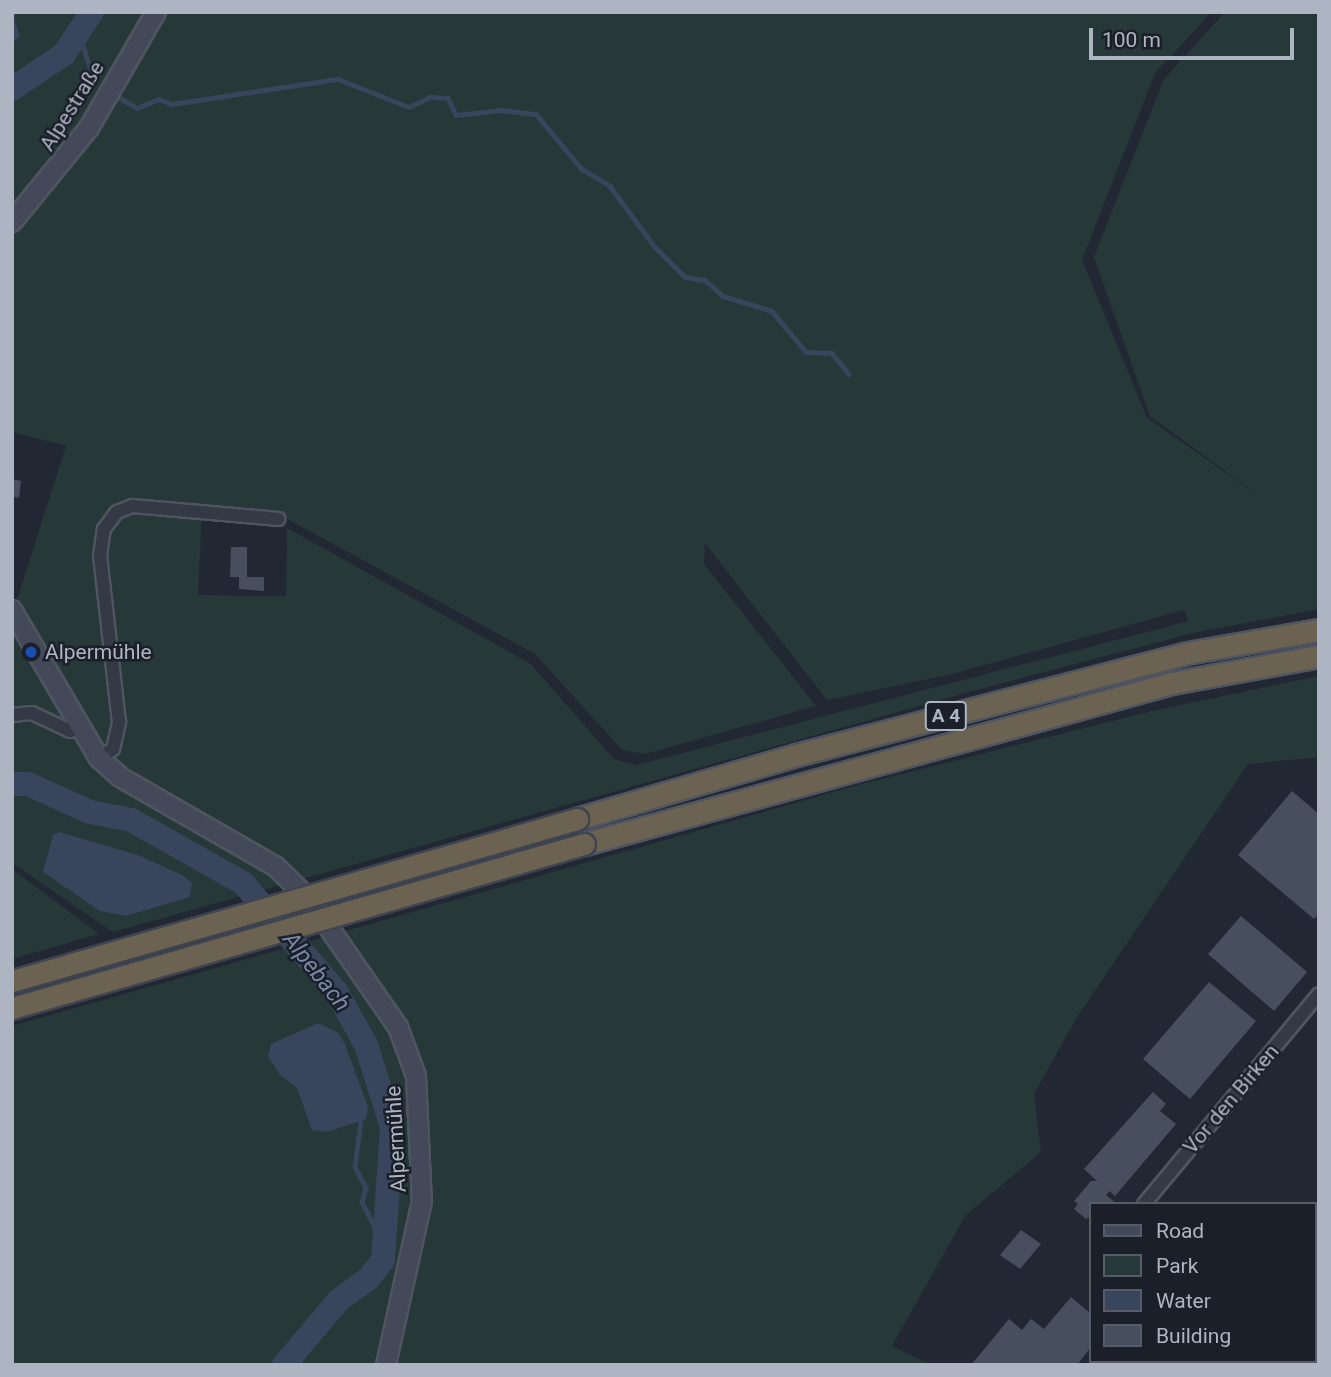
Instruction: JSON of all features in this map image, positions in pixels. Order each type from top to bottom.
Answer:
[{"type":"highway","name":"A 4","points":[[12,981],[796,755],[1187,653],[1319,630]]},
{"type":"highway","name":"A 4","points":[[12,1008],[584,844],[1172,682],[1319,656]]},
{"type":"main road","name":"Alpestraße","points":[[12,222],[89,128],[156,12]]},
{"type":"main road","name":"Alpermühle","points":[[12,610],[99,758],[120,777],[275,866],[309,900],[398,1027],[416,1076],[422,1201],[386,1365]]},
{"type":"street","points":[[99,758],[113,749],[119,722],[100,556],[104,529],[117,512],[133,506],[278,520]]},
{"type":"street","points":[[12,715],[32,713],[70,731],[79,727]]},
{"type":"street","name":"Vor den Birken","points":[[1146,1202],[1319,994]]},
{"type":"green space","points":[[12,12],[1212,12],[1155,73],[1082,260],[1147,418],[1261,497],[1150,416],[1094,257],[1164,79],[1225,12],[1319,12],[1319,609],[1193,633],[980,689],[113,932],[12,863],[12,718],[31,716],[73,735],[101,772],[112,764],[82,722],[68,727],[34,711],[12,712],[12,598],[16,603],[66,446],[12,432]],"holes":[[[202,508],[282,516],[535,654],[622,750],[645,754],[816,706],[704,564],[705,543],[827,700],[948,675],[1184,610],[1189,621],[637,765],[614,759],[531,664],[287,528],[286,596],[198,595]]]},
{"type":"green space","points":[[1319,676],[1319,757],[1248,764],[1077,1017],[1034,1094],[1041,1152],[965,1216],[892,1346],[931,1365],[12,1365],[12,1026],[862,784],[1157,710]]},
{"type":"green space","points":[[12,869],[99,934],[12,959]]},
{"type":"green space","points":[[1252,1363],[1254,1365],[1188,1365]]},
{"type":"water","points":[[59,832],[138,855],[182,875],[192,883],[190,897],[126,916],[100,911],[43,872],[53,835]]},
{"type":"water","points":[[318,1023],[337,1032],[345,1044],[368,1107],[366,1119],[327,1132],[312,1130],[297,1088],[280,1075],[268,1056],[271,1044]]},
{"type":"building","points":[[12,479],[21,481],[19,498],[12,496]]},
{"type":"building","points":[[231,547],[247,547],[247,577],[264,577],[264,591],[239,589],[239,577],[230,577]]},
{"type":"building","points":[[1292,791],[1319,814],[1319,914],[1314,919],[1238,855]]},
{"type":"building","points":[[1241,916],[1307,972],[1274,1011],[1208,954]]},
{"type":"building","points":[[1209,982],[1256,1021],[1190,1099],[1143,1059]]},
{"type":"building","points":[[1153,1092],[1166,1104],[1160,1111],[1176,1124],[1115,1196],[1110,1191],[1106,1195],[1115,1202],[1090,1202],[1090,1217],[1086,1219],[1074,1209],[1078,1204],[1074,1201],[1091,1181],[1097,1181],[1084,1169]]},
{"type":"building","points":[[1021,1230],[1041,1244],[1020,1269],[1000,1255]]},
{"type":"building","points":[[1071,1297],[1090,1313],[1090,1348],[1077,1365],[971,1365],[1009,1319],[1022,1330],[1031,1319],[1044,1329]]},
{"type":"building","points":[[1317,1338],[1319,1365],[1307,1363],[1317,1363]]},
{"type":"waterway","points":[[12,16],[13,12]]},
{"type":"waterway","name":"Alpebach","points":[[12,89],[64,54],[92,12]]},
{"type":"waterway","points":[[12,20],[17,35],[12,40]]},
{"type":"waterway","points":[[79,33],[94,80]]},
{"type":"waterway","points":[[120,98],[137,108],[159,99],[172,104],[338,79],[409,107],[430,97],[448,98],[456,115],[502,110],[536,114],[582,169],[610,186],[655,247],[685,277],[705,280],[723,296],[772,311],[806,352],[832,353],[849,374]]},
{"type":"waterway","name":"Alpebach","points":[[12,784],[28,784],[90,812],[131,820],[243,883],[336,991],[366,1045],[392,1127],[383,1260],[368,1279],[338,1301],[284,1365]]},
{"type":"waterway","points":[[361,1121],[355,1167],[366,1188],[362,1202],[384,1245]]},
{"type":"place","name":"Alpermühle","points":[[31,652]]}]
